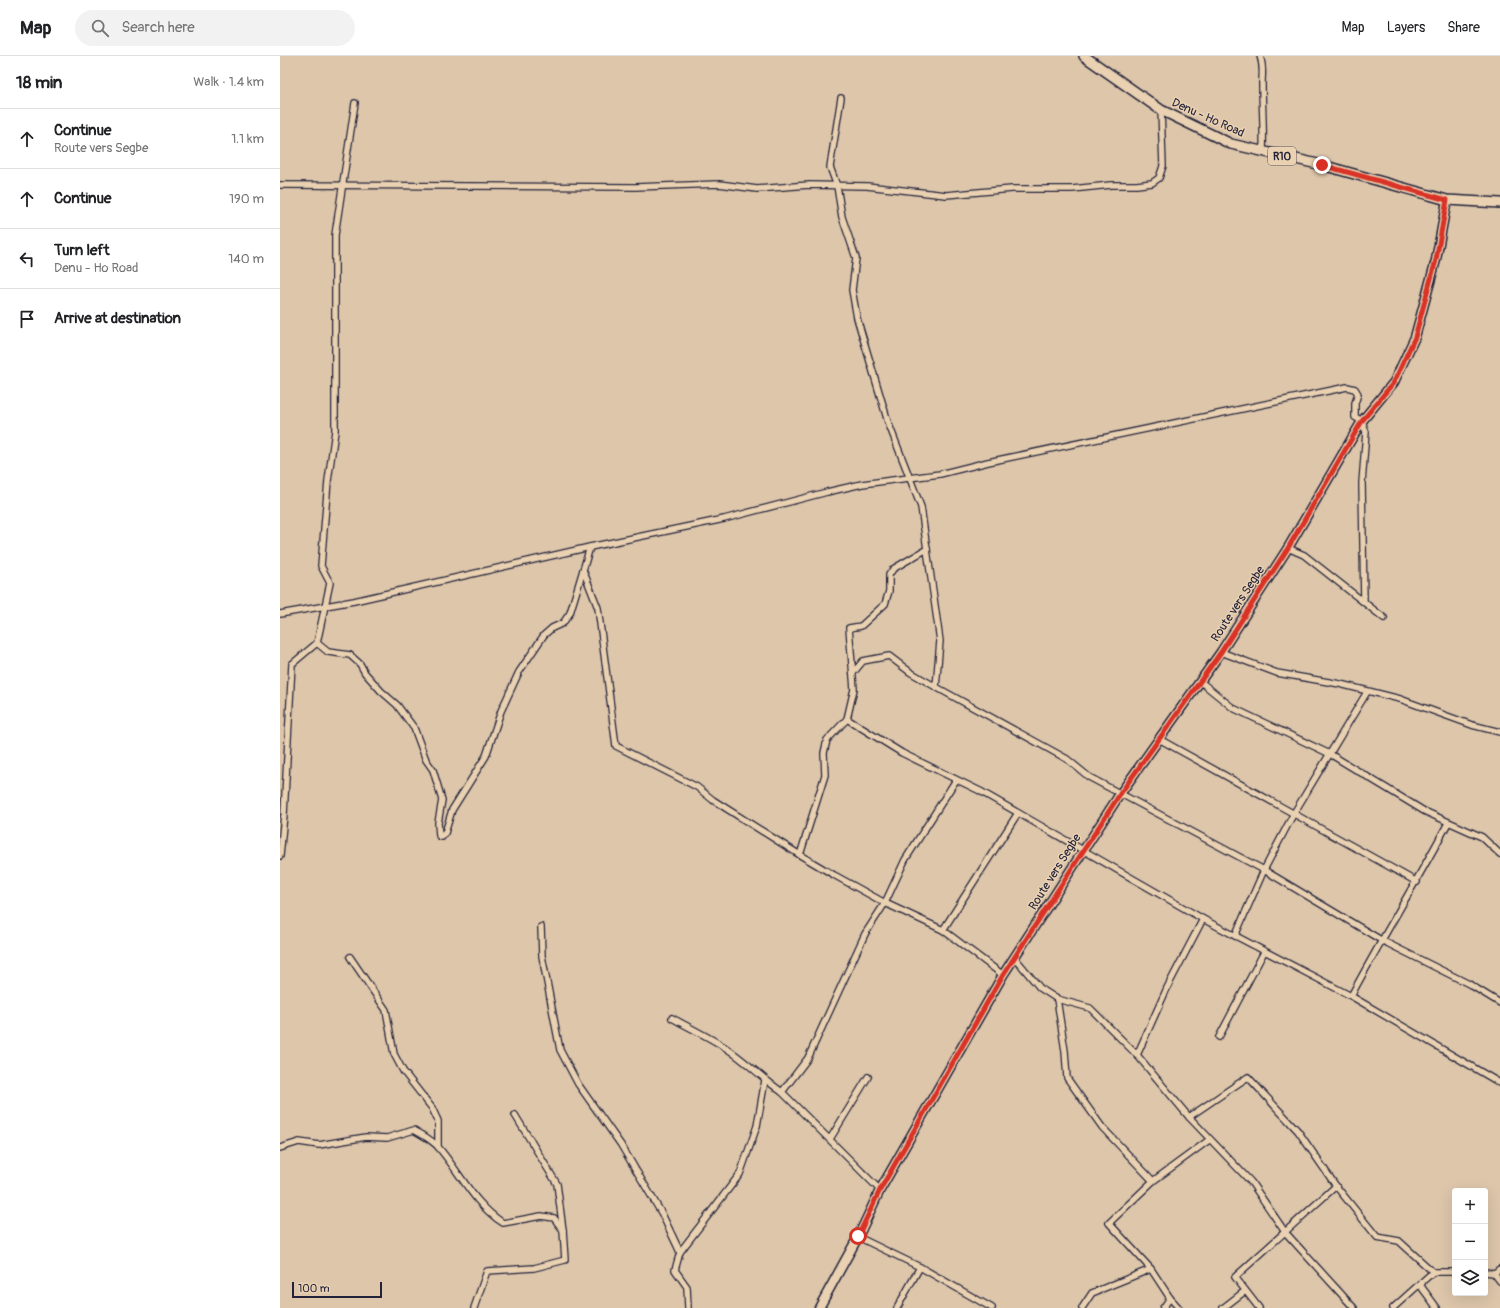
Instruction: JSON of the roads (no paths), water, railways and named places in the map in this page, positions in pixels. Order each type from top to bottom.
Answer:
[{"type":"main road","name":"Denu - Ho Road","points":[[1084,56],[1161,110],[1231,144],[1322,165],[1447,200],[1500,203]]},
{"type":"main road","name":"Route vers Segbe","points":[[819,1308],[858,1236],[880,1190],[1003,975],[1016,958],[1083,849],[1120,794],[1221,652],[1288,548],[1362,421],[1394,382],[1404,364],[1415,337],[1436,260],[1447,200]]},
{"type":"street","points":[[1260,56],[1264,68],[1262,82],[1264,115],[1263,152]]},
{"type":"street","points":[[841,98],[830,167],[837,186],[842,218],[856,258],[852,290],[857,318],[888,422],[921,507],[940,641],[936,687]]},
{"type":"street","points":[[280,856],[284,815],[292,664],[318,644],[330,583],[321,566],[328,481],[335,431],[335,235],[355,103]]},
{"type":"street","points":[[280,185],[635,187],[719,184],[757,189],[809,185],[867,186],[946,194],[1012,190],[1072,189],[1152,183],[1159,178],[1163,166],[1161,110]]},
{"type":"street","points":[[280,614],[354,601],[590,547],[724,519],[862,484],[940,474],[988,462],[1347,387],[1355,389],[1358,394],[1355,403],[1354,417],[1362,421],[1366,432],[1362,483],[1364,602]]},
{"type":"street","points":[[318,644],[328,652],[350,655],[360,664],[365,673],[397,705],[414,728],[426,760],[433,770],[442,800],[438,823],[439,836],[442,837],[445,833],[452,810],[486,756],[501,711],[519,672],[544,635],[552,628],[564,623],[570,613],[590,547]]},
{"type":"street","points":[[1288,548],[1304,555],[1384,618]]},
{"type":"street","points":[[800,856],[825,775],[824,753],[828,740],[847,719],[854,689],[849,628],[861,626],[885,604],[889,590],[889,575],[894,569],[927,549]]},
{"type":"street","points":[[582,570],[598,608],[616,746],[697,787],[713,800],[800,856],[884,903],[943,930],[1003,975]]},
{"type":"street","points":[[1221,652],[1277,673],[1340,684],[1367,692],[1400,699],[1472,725],[1500,732]]},
{"type":"street","points":[[853,673],[863,661],[889,656],[910,672],[1067,759],[1089,777],[1264,870],[1381,940],[1469,984],[1500,1003]]},
{"type":"street","points":[[1201,682],[1233,708],[1330,754],[1424,811],[1482,837],[1500,854]]},
{"type":"street","points":[[1235,936],[1264,870],[1294,813],[1367,692]]},
{"type":"street","points":[[847,719],[902,753],[980,791],[1083,849],[1203,920],[1351,996],[1500,1083]]},
{"type":"street","points":[[1159,739],[1417,882]]},
{"type":"street","points":[[782,1092],[808,1058],[866,934],[884,903],[905,860],[956,780]]},
{"type":"street","points":[[943,930],[1018,813]]},
{"type":"street","points":[[1351,996],[1381,940],[1417,882],[1448,823]]},
{"type":"street","points":[[1137,1055],[1168,986],[1203,920]]},
{"type":"street","points":[[541,927],[542,956],[560,1050],[578,1084],[621,1145],[662,1214],[680,1252]]},
{"type":"street","points":[[1219,1036],[1264,952]]},
{"type":"street","points":[[350,957],[386,1010],[394,1054],[403,1071],[432,1108],[438,1121],[438,1146]]},
{"type":"street","points":[[1016,958],[1040,988],[1057,999],[1090,1008],[1137,1055],[1209,1140],[1251,1182],[1285,1232],[1354,1308]]},
{"type":"street","points":[[1057,999],[1065,1051],[1067,1078],[1102,1127],[1153,1181]]},
{"type":"street","points":[[672,1018],[726,1047],[751,1066],[782,1092],[880,1190]]},
{"type":"street","points":[[830,1139],[868,1077]]},
{"type":"street","points":[[1189,1117],[1248,1077],[1298,1131],[1336,1186],[1377,1237],[1399,1241],[1433,1272]]},
{"type":"street","points":[[688,1308],[687,1288],[675,1270],[680,1252],[740,1174],[757,1126],[766,1080]]},
{"type":"street","points":[[474,1308],[487,1271],[534,1268],[565,1260],[564,1230],[556,1184],[515,1115]]},
{"type":"street","points":[[280,1148],[299,1142],[319,1145],[366,1137],[387,1138],[414,1130],[438,1146],[470,1192],[490,1215],[503,1224],[541,1216],[554,1218],[564,1230]]},
{"type":"street","points":[[1179,1308],[1170,1298],[1151,1269],[1109,1223],[1153,1181],[1209,1140]]},
{"type":"street","points":[[1259,1308],[1235,1277],[1336,1186]]},
{"type":"street","points":[[858,1236],[992,1308]]},
{"type":"street","points":[[897,1308],[920,1268]]},
{"type":"street","points":[[1082,1308],[1092,1293],[1151,1269]]},
{"type":"street","points":[[1488,1272],[1494,1272],[1500,1269]]},
{"type":"street","points":[[1433,1272],[1420,1285],[1437,1308]]},
{"type":"street","points":[[1393,1308],[1433,1272],[1452,1272]]},
{"type":"street","points":[[1494,1272],[1500,1281]]},
{"type":"street","points":[[1223,1308],[1245,1291]]},
{"type":"street","points":[[1163,1308],[1170,1298]]}]
